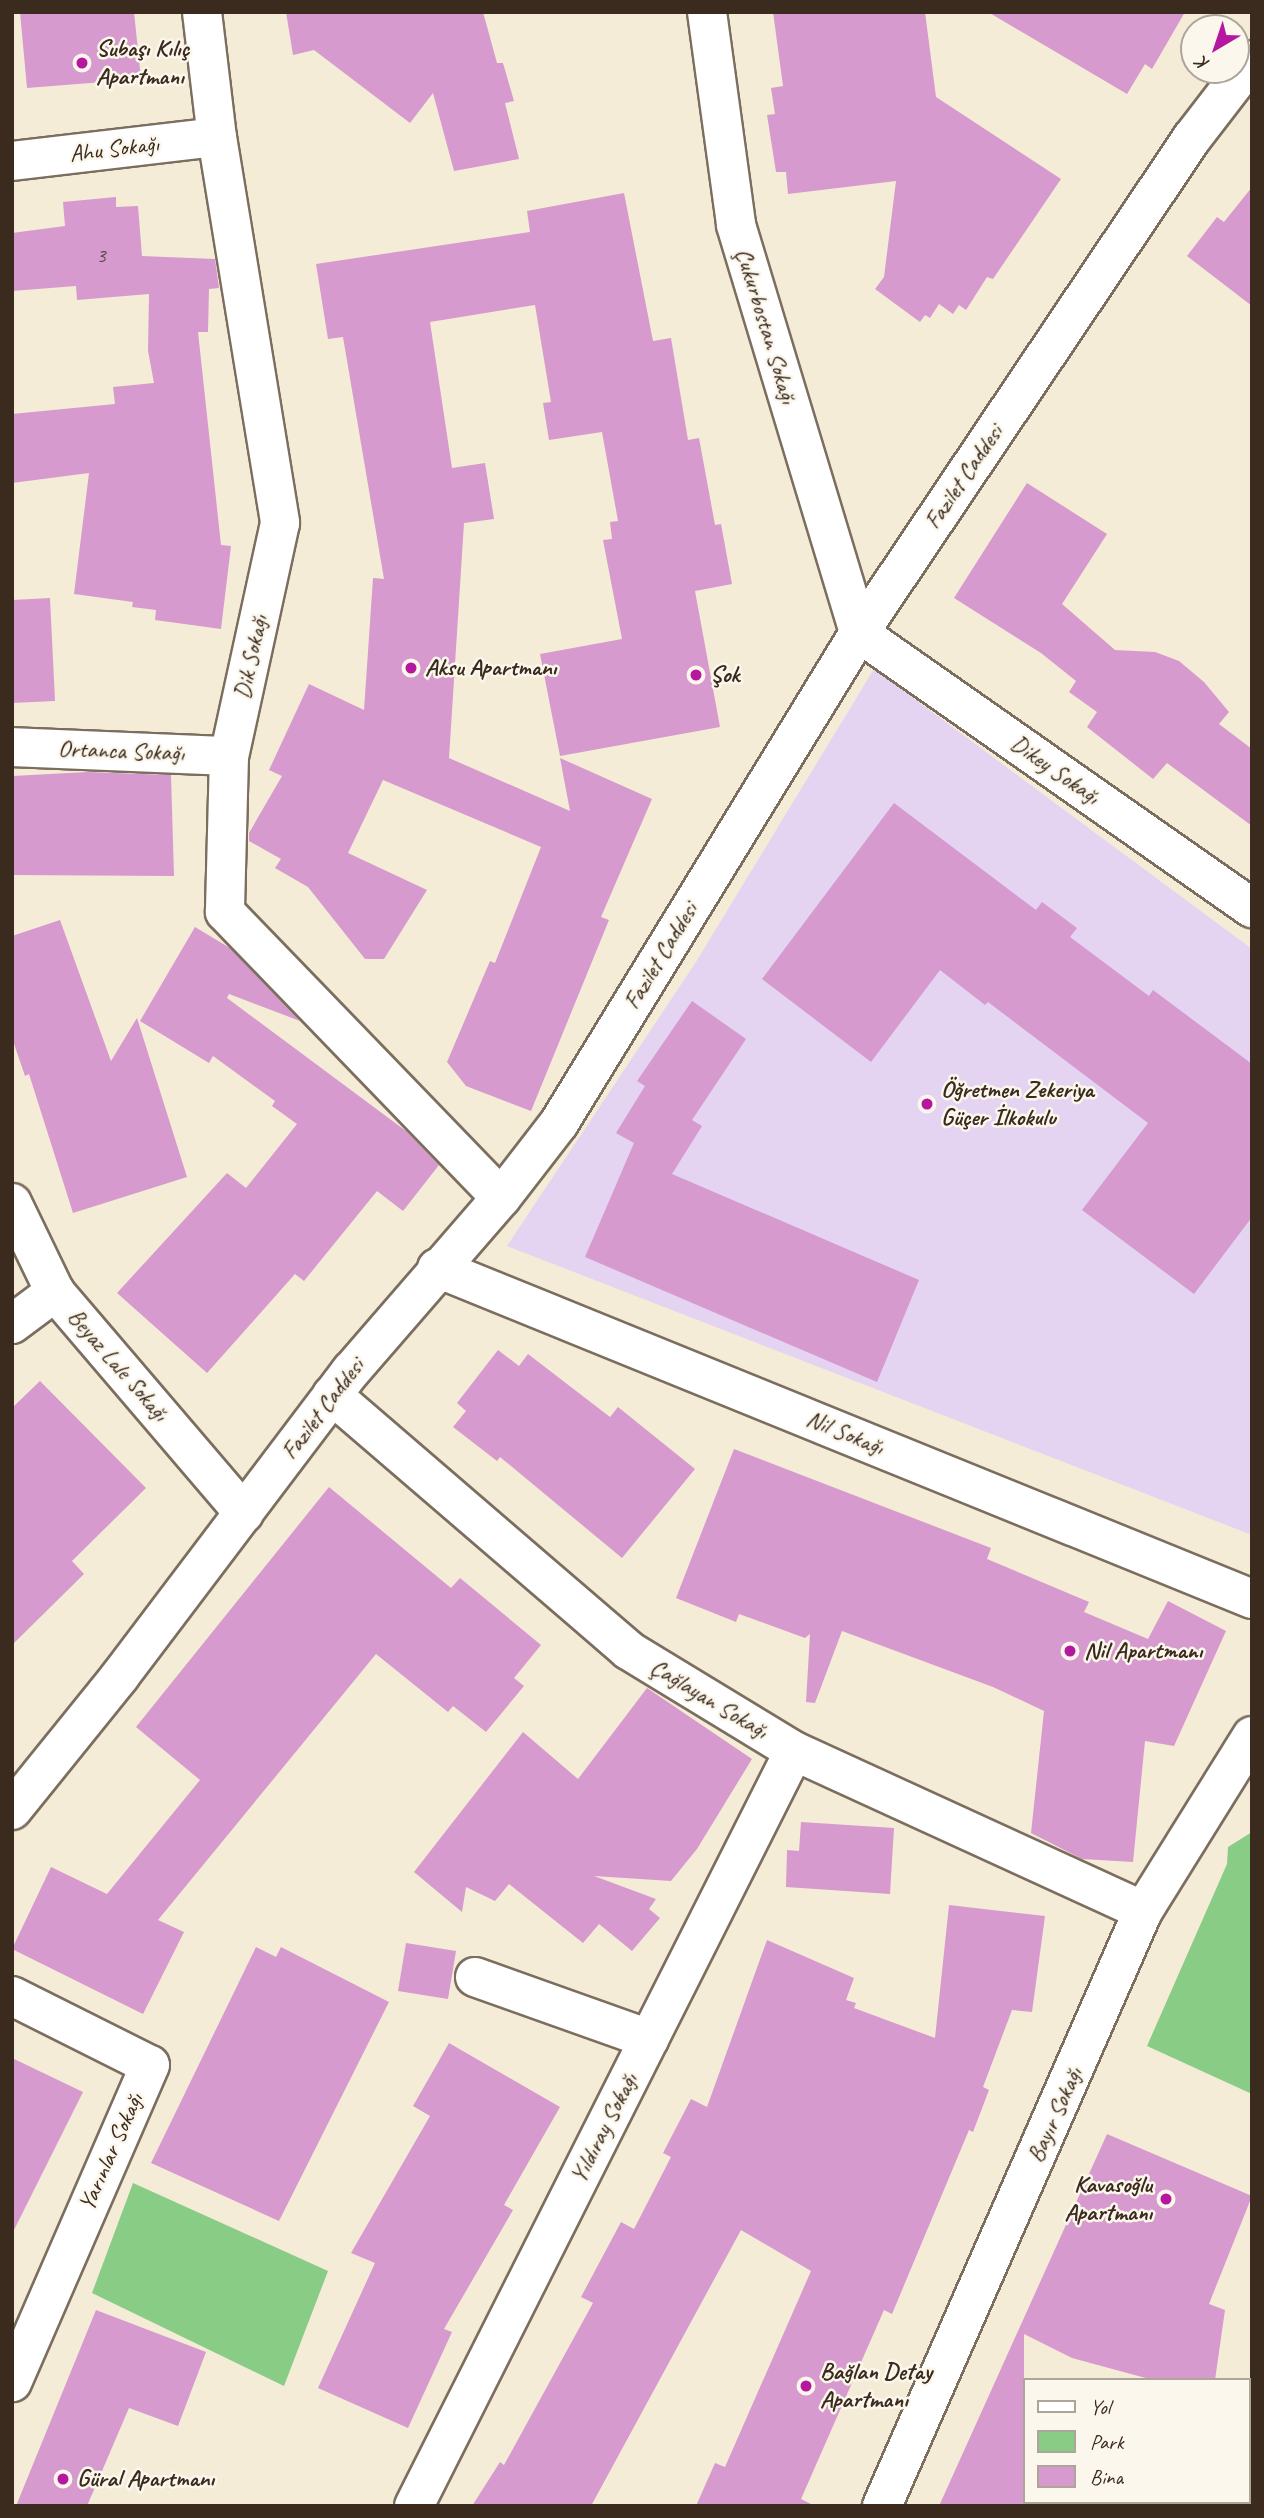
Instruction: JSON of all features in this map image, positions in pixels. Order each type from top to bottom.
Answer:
[{"type":"street","name":"Dik Sokağı","points":[[202,12],[217,137],[280,523],[229,756],[225,912],[501,1198]]},
{"type":"street","name":"Çukurbostan Sokağı","points":[[707,12],[736,225],[859,633]]},
{"type":"street","name":"Fazilet Caddesi","points":[[12,1810],[244,1513],[332,1395],[437,1268],[501,1198],[559,1123],[859,633],[1192,138],[1252,60]]},
{"type":"street","name":"Ahu Sokağı","points":[[12,161],[217,137]]},
{"type":"street","name":"Dikey Sokağı","points":[[859,633],[1252,908]]},
{"type":"street","name":"Ortanca Sokağı","points":[[12,747],[229,756]]},
{"type":"street","name":"Beyaz Lale Sokağı","points":[[12,1203],[55,1292],[244,1513]]},
{"type":"street","name":"Nil Sokağı","points":[[437,1268],[1252,1598]]},
{"type":"street","points":[[12,1324],[55,1292]]},
{"type":"street","name":"Çağlayan Sokağı","points":[[332,1395],[628,1650],[794,1751],[1143,1911]]},
{"type":"street","name":"Bayır Sokağı","points":[[882,2506],[1143,1911],[1252,1736]]},
{"type":"street","name":"Yıldıray Sokağı","points":[[414,2506],[794,1751]]},
{"type":"street","points":[[475,1977],[649,2039]]},
{"type":"street","name":"Yarınlar Sokağı","points":[[12,1996],[150,2065],[93,2225],[12,2382]]},
{"type":"shaded area","name":"Öğretmen Zekeriya Güçer İlkokulu","points":[[874,669],[1252,949],[1252,1535],[507,1246],[696,962]]},
{"type":"green space","points":[[1252,1832],[1252,2094],[1147,2046],[1227,1864],[1228,1847]]},
{"type":"green space","points":[[133,2183],[328,2271],[284,2386],[92,2293]]},
{"type":"building","name":"Subaşı Kılıç Apartmanı","points":[[20,12],[134,12],[141,79],[27,88]]},
{"type":"building","points":[[286,12],[483,12],[497,63],[503,63],[514,101],[505,103],[519,159],[454,171],[433,93],[410,123],[314,50],[293,55]]},
{"type":"building","points":[[773,12],[925,12],[936,97],[1061,179],[993,279],[987,277],[966,310],[959,305],[953,314],[939,304],[930,318],[925,315],[920,322],[875,289],[884,277],[896,181],[788,194],[786,172],[776,172],[767,115],[775,114],[771,88],[783,86]]},
{"type":"building","points":[[988,12],[1185,12],[1180,14],[1180,21],[1152,69],[1145,64],[1127,94]]},
{"type":"building","points":[[1252,187],[1252,306],[1187,256],[1217,217],[1224,222]]},
{"type":"building","points":[[624,193],[653,341],[671,338],[688,440],[699,438],[715,525],[721,524],[732,584],[695,591],[720,727],[560,756],[540,654],[622,639],[603,540],[612,539],[610,522],[618,521],[602,432],[549,440],[543,403],[551,402],[535,305],[430,322],[452,468],[485,463],[494,519],[464,523],[449,758],[570,811],[560,758],[652,799],[601,917],[609,920],[531,1111],[466,1086],[447,1062],[490,961],[495,963],[541,847],[383,780],[348,853],[427,890],[384,959],[365,959],[308,887],[275,868],[281,859],[249,841],[249,833],[282,776],[269,770],[309,684],[364,710],[373,578],[384,579],[343,337],[328,339],[316,264],[530,232],[527,211]]},
{"type":"building","points":[[116,197],[116,207],[138,206],[142,256],[215,259],[219,288],[209,289],[208,332],[198,332],[221,545],[231,546],[221,629],[155,620],[156,610],[132,607],[133,602],[74,594],[89,473],[12,483],[12,414],[115,404],[113,387],[154,383],[148,351],[149,294],[77,300],[76,286],[12,291],[12,233],[65,226],[63,202]]},
{"type":"building","points":[[1027,483],[1107,534],[1062,604],[1115,650],[1155,652],[1179,661],[1204,682],[1229,712],[1219,724],[1252,749],[1252,826],[1167,763],[1153,779],[1087,727],[1097,712],[1069,692],[1076,681],[1041,653],[954,598]]},
{"type":"building","points":[[50,598],[55,701],[12,703],[12,600]]},
{"type":"building","points":[[88,772],[171,775],[174,876],[12,875],[12,776]]},
{"type":"building","points":[[894,803],[1036,910],[1042,902],[1077,928],[1070,937],[1149,996],[1153,990],[1252,1064],[1252,1217],[1194,1294],[1082,1210],[1148,1123],[988,1002],[985,1005],[940,970],[871,1062],[762,979]]},
{"type":"building","points":[[60,920],[111,1061],[137,1018],[187,1177],[73,1213],[29,1074],[25,1076],[12,1038],[12,936]]},
{"type":"building","points":[[195,927],[230,948],[300,1021],[229,994],[227,998],[406,1131],[439,1165],[403,1211],[377,1191],[304,1281],[295,1274],[207,1373],[117,1293],[227,1173],[246,1188],[297,1124],[272,1106],[275,1101],[213,1056],[209,1063],[140,1021]]},
{"type":"building","points":[[692,1001],[746,1039],[692,1120],[702,1126],[672,1174],[919,1280],[877,1382],[585,1257],[634,1143],[616,1133],[645,1086],[637,1081]]},
{"type":"building","points":[[498,1350],[519,1366],[528,1354],[610,1417],[618,1407],[695,1469],[622,1558],[500,1457],[497,1461],[453,1427],[466,1411],[457,1403]]},
{"type":"building","points":[[40,1381],[146,1488],[72,1561],[84,1574],[12,1645],[12,1408]]},
{"type":"building","points":[[734,1449],[991,1548],[987,1559],[1089,1602],[1084,1612],[1148,1639],[1168,1601],[1226,1631],[1174,1746],[1145,1741],[1133,1862],[1082,1859],[1031,1833],[1044,1711],[993,1687],[842,1631],[815,1703],[806,1702],[810,1634],[805,1638],[739,1614],[736,1622],[676,1598]]},
{"type":"building","points":[[329,1487],[451,1588],[460,1578],[541,1645],[514,1678],[524,1686],[486,1732],[453,1706],[448,1712],[376,1654],[158,1920],[184,1932],[143,2014],[12,1949],[51,1867],[107,1894],[200,1780],[136,1727]]},
{"type":"building","points":[[647,1688],[752,1759],[697,1849],[671,1881],[594,1876],[656,1899],[649,1909],[660,1918],[632,1951],[599,1924],[583,1943],[509,1884],[495,1901],[466,1887],[462,1912],[414,1872],[523,1732],[578,1779]]},
{"type":"building","points":[[801,1822],[894,1828],[890,1894],[786,1887],[787,1850],[799,1851]]},
{"type":"building","points":[[949,1905],[1045,1916],[1032,2012],[1012,2010],[983,2087],[989,2090],[973,2132],[969,2130],[892,2314],[884,2310],[801,2499],[815,2506],[696,2506],[715,2463],[725,2467],[811,2271],[741,2230],[591,2506],[472,2506],[500,2462],[504,2465],[593,2303],[581,2297],[621,2222],[634,2229],[671,2157],[663,2153],[691,2099],[707,2107],[767,1940],[854,1978],[846,2000],[856,2003],[854,2008],[935,2038]]},
{"type":"building","points":[[406,1943],[456,1951],[448,1999],[398,1991]]},
{"type":"building","points":[[256,1947],[276,1957],[281,1947],[389,2002],[279,2221],[151,2163]]},
{"type":"building","points":[[449,2043],[560,2107],[504,2205],[513,2210],[444,2329],[452,2332],[408,2428],[318,2388],[375,2263],[351,2253],[430,2116],[413,2106]]},
{"type":"building","points":[[12,2058],[83,2092],[12,2234]]},
{"type":"building","points":[[1107,2134],[1252,2196],[1209,2304],[1225,2310],[1215,2378],[1146,2378],[1072,2358],[1024,2334],[1024,2506],[939,2506]]},
{"type":"building","points":[[96,2310],[206,2352],[178,2426],[129,2408],[87,2506],[16,2506]]},
{"type":"place","name":"Subaşı Kılıç Apartmanı","points":[[82,63]]},
{"type":"place","name":"Aksu Apartmanı","points":[[411,668]]},
{"type":"place","name":"Şok","points":[[696,675]]},
{"type":"place","name":"Öğretmen Zekeriya Güçer İlkokulu","points":[[927,1104]]},
{"type":"place","name":"Nil Apartmanı","points":[[1070,1651]]},
{"type":"place","name":"Kavasoğlu Apartmanı","points":[[1166,2199]]},
{"type":"place","name":"Bağlan Detay Apartmanı","points":[[806,2386]]},
{"type":"place","name":"Güral Apartmanı","points":[[63,2479]]}]
